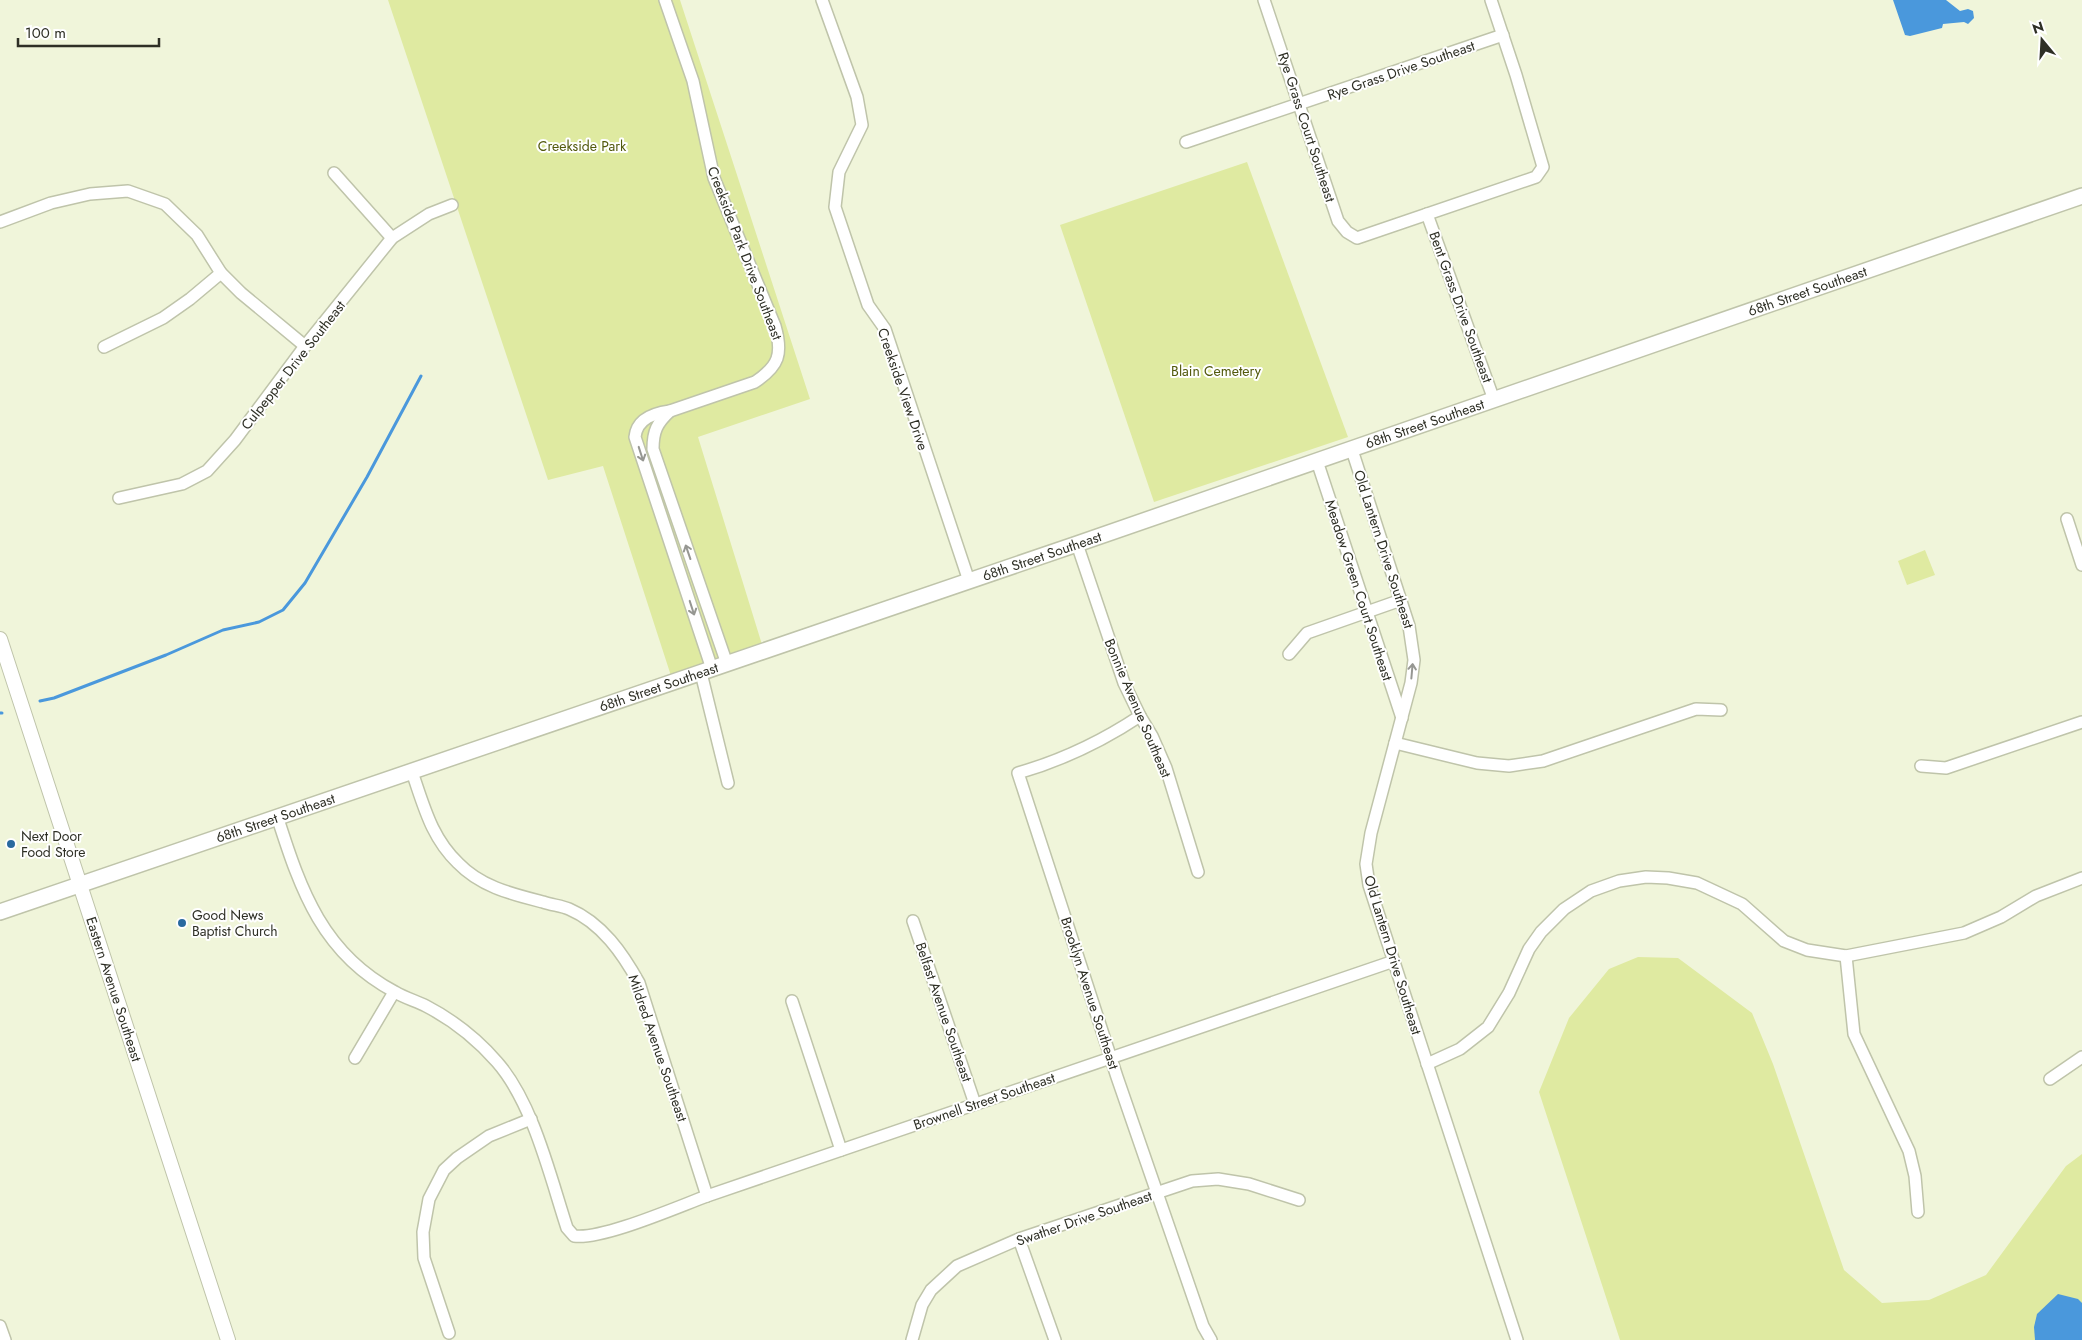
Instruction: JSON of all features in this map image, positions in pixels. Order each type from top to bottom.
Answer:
[{"type":"main road","name":"68th Street Southeast","points":[[0,912],[278,819],[1352,450],[2082,196]]},
{"type":"street","name":"Creekside Park Drive Southeast","points":[[666,0],[693,81],[714,178],[775,326],[780,353],[776,364],[766,375],[755,382],[670,411],[657,413],[648,417],[636,431],[635,437],[707,671]]},
{"type":"street","name":"Creekside View Drive","points":[[822,0],[857,97],[862,125],[840,172],[835,207],[868,305],[885,329],[969,581]]},
{"type":"street","name":"Rye Grass Court Southeast","points":[[1264,0],[1338,221],[1347,232],[1357,238],[1428,214]]},
{"type":"street","points":[[1428,214],[1536,177],[1543,167],[1541,155],[1491,0]]},
{"type":"street","name":"Rye Grass Drive Southeast","points":[[1186,142],[1503,36]]},
{"type":"street","points":[[334,173],[392,238]]},
{"type":"street","points":[[0,222],[51,203],[90,194],[128,192],[165,204],[197,235],[221,273],[241,293],[305,346]]},
{"type":"street","name":"Culpepper Drive Southeast","points":[[119,498],[182,484],[207,471],[236,440],[305,346],[392,238],[429,214],[452,205]]},
{"type":"street","name":"Bent Grass Drive Southeast","points":[[1428,214],[1494,400]]},
{"type":"street","points":[[104,346],[163,318],[190,299],[221,273]]},
{"type":"street","points":[[670,411],[659,422],[653,434],[653,449],[727,664]]},
{"type":"street","name":"Old Lantern Drive Southeast","points":[[1352,450],[1409,626],[1414,660],[1411,683],[1402,719],[1370,833],[1366,864],[1369,885],[1517,1340]]},
{"type":"street","name":"Meadow Green Court Southeast","points":[[1317,461],[1402,719]]},
{"type":"street","points":[[2067,518],[2082,565]]},
{"type":"street","name":"Bonnie Avenue Southeast","points":[[1077,544],[1112,649],[1140,716],[1152,736],[1166,768],[1198,872]]},
{"type":"street","points":[[1289,654],[1307,633],[1401,600]]},
{"type":"street","name":"Eastern Avenue Southeast","points":[[0,639],[228,1340]]},
{"type":"street","points":[[707,671],[728,783]]},
{"type":"street","points":[[1395,743],[1476,763],[1509,766],[1543,761],[1696,709],[1721,710]]},
{"type":"street","name":"Brooklyn Avenue Southeast","points":[[1140,716],[1089,747],[1050,763],[1018,773],[1156,1194],[1203,1326],[1211,1340]]},
{"type":"street","points":[[1921,766],[1946,768],[2082,722]]},
{"type":"street","name":"Mildred Avenue Southeast","points":[[412,772],[434,834],[457,863],[486,885],[570,909],[603,933],[624,958],[639,983],[707,1196]]},
{"type":"street","points":[[278,819],[295,872],[315,914],[336,943],[357,965],[394,992],[426,1006],[448,1019],[476,1040],[508,1075],[531,1119],[489,1136],[457,1158],[444,1170],[429,1199],[424,1232],[424,1258],[449,1333]]},
{"type":"street","points":[[1427,1064],[1460,1049],[1488,1027],[1509,993],[1528,948],[1546,926],[1564,909],[1592,891],[1618,882],[1646,877],[1698,883],[1742,904],[1784,941],[1807,950],[1846,956],[1964,932],[2001,917],[2036,896],[2082,878]]},
{"type":"street","name":"Belfast Avenue Southeast","points":[[913,921],[975,1104]]},
{"type":"street","points":[[1846,956],[1854,1034],[1909,1151],[1915,1176],[1918,1212]]},
{"type":"street","name":"Brownell Street Southeast","points":[[531,1119],[567,1228],[574,1236],[584,1237],[609,1231],[1394,961]]},
{"type":"street","points":[[356,1058],[394,992]]},
{"type":"street","points":[[792,1001],[841,1150]]},
{"type":"street","points":[[2050,1079],[2082,1057]]},
{"type":"street","name":"Swather Drive Southeast","points":[[912,1340],[922,1305],[931,1290],[957,1266],[1019,1239],[1192,1181],[1218,1179],[1249,1184],[1299,1200]]},
{"type":"street","points":[[1019,1239],[1055,1340]]},
{"type":"street","points":[[0,1326],[5,1340]]},
{"type":"green space","name":"Creekside Park","points":[[388,0],[680,0],[810,399],[698,437],[764,651],[673,682],[603,466],[548,480]]},
{"type":"green space","name":"Blain Cemetery","points":[[1247,162],[1348,437],[1154,502],[1060,225]]},
{"type":"green space","points":[[1925,550],[1935,575],[1907,585],[1898,561]]},
{"type":"green space","points":[[1638,957],[1678,958],[1752,1013],[1773,1064],[1844,1270],[1882,1303],[1929,1300],[1986,1275],[2066,1166],[2082,1154],[2082,1340],[1620,1340],[1539,1092],[1569,1018],[1609,969]]},
{"type":"water","points":[[1893,0],[1946,0],[1960,11],[1968,9],[1973,11],[1974,18],[1968,24],[1964,22],[1943,24],[1942,28],[1910,36],[1905,35]]},
{"type":"water","points":[[2058,1294],[2078,1299],[2082,1303],[2082,1340],[2035,1340],[2034,1327],[2037,1314]]},
{"type":"waterway","points":[[40,701],[54,698],[166,655],[223,630],[259,622],[283,610],[305,583],[367,477],[421,376]]},
{"type":"place","name":"Next Door Food Store","points":[[11,844]]},
{"type":"place","name":"Good News Baptist Church","points":[[182,923]]}]
